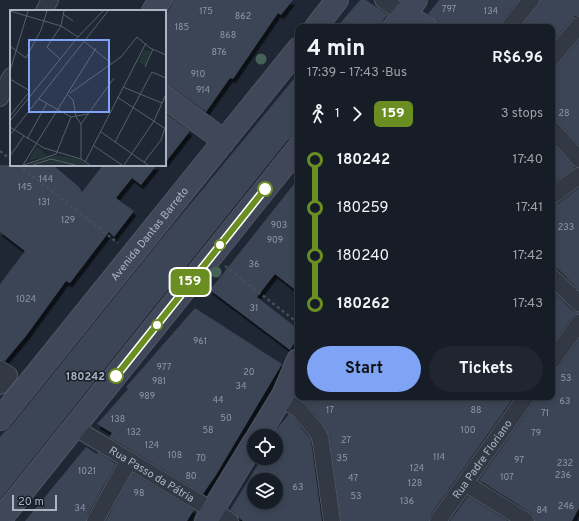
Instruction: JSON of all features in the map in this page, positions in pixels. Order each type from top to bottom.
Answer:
[{"type":"main road","points":[[154,10],[160,0]]},
{"type":"main road","points":[[318,24],[337,0]]},
{"type":"main road","points":[[405,14],[420,24]]},
{"type":"main road","name":"Avenida Dantas Barreto","points":[[0,419],[295,53]]},
{"type":"main road","points":[[166,98],[224,141]]},
{"type":"main road","points":[[0,520],[295,152]]},
{"type":"main road","points":[[263,429],[287,392],[295,369]]},
{"type":"main road","points":[[216,517],[247,456]]},
{"type":"street","points":[[45,10],[50,0]]},
{"type":"street","points":[[383,0],[405,14]]},
{"type":"street","points":[[512,24],[531,0]]},
{"type":"street","points":[[555,54],[579,24]]},
{"type":"street","points":[[0,98],[10,78]]},
{"type":"street","points":[[555,132],[579,159]]},
{"type":"street","points":[[555,194],[579,176]]},
{"type":"street","points":[[555,280],[579,303]]},
{"type":"street","points":[[555,356],[579,322]]},
{"type":"street","points":[[287,392],[298,410],[320,437],[332,521]]},
{"type":"street","name":"Rua Padre Floriano","points":[[438,521],[524,400]]},
{"type":"street","name":"Rua Passo da Pátria","points":[[74,427],[129,460],[216,517]]},
{"type":"street","points":[[95,521],[129,460]]},
{"type":"street","points":[[465,483],[526,521]]},
{"type":"path","points":[[0,151],[10,159]]},
{"type":"path","points":[[19,166],[132,255]]},
{"type":"path","points":[[212,256],[295,321]]},
{"type":"building","points":[[172,0],[293,0],[281,15],[278,13],[233,79],[230,78],[206,112],[172,87],[166,85],[166,14],[171,7]]},
{"type":"building","points":[[360,0],[366,0],[388,15],[382,24],[340,24]]},
{"type":"building","points":[[439,0],[519,0],[501,24],[438,24],[428,14]]},
{"type":"building","points":[[540,0],[579,0],[579,16],[575,16],[555,39],[555,24],[523,24],[538,6]]},
{"type":"building","points":[[579,40],[579,145],[555,120],[555,67]]},
{"type":"building","points":[[295,78],[295,136],[288,140],[0,500],[0,437],[10,427],[158,243]]},
{"type":"building","points":[[166,114],[190,131],[166,162]]},
{"type":"building","points":[[555,146],[575,168],[555,182]]},
{"type":"building","points":[[0,165],[54,166],[79,187],[82,192],[102,166],[156,166],[141,185],[132,178],[116,198],[134,211],[114,237],[109,232],[70,283],[66,281],[26,336],[5,361],[0,360],[0,284],[25,251],[0,232]]},
{"type":"building","points":[[295,183],[295,290],[275,274],[257,297],[295,327],[295,342],[290,350],[210,290]]},
{"type":"building","points":[[579,188],[579,290],[559,270],[555,268],[555,204],[558,204]]},
{"type":"building","points":[[555,293],[572,310],[579,312],[579,314],[571,318],[555,341]]},
{"type":"building","points":[[195,308],[282,364],[216,475],[203,494],[109,437],[112,433],[97,424],[128,389],[126,387]]},
{"type":"building","points":[[579,339],[579,508],[572,521],[535,521],[534,516],[531,513],[479,480],[534,400],[555,400],[555,369],[560,366]]},
{"type":"building","points":[[301,400],[512,400],[430,516],[429,521],[341,521],[329,435],[322,423]]},
{"type":"building","points":[[289,414],[311,440],[322,521],[243,521],[230,510],[247,482],[247,509],[283,509],[283,473],[253,473],[258,465],[283,465],[283,429],[277,429]]},
{"type":"building","points":[[86,447],[97,454],[98,452],[116,464],[87,516],[86,521],[25,521]]},
{"type":"building","points":[[132,473],[194,510],[187,521],[106,521]]},
{"type":"building","points":[[468,496],[508,521],[450,521]]},
{"type":"bus line","name":"159","points":[[116,376],[265,189]]},
{"type":"place","name":"180242","points":[[116,376]]}]
